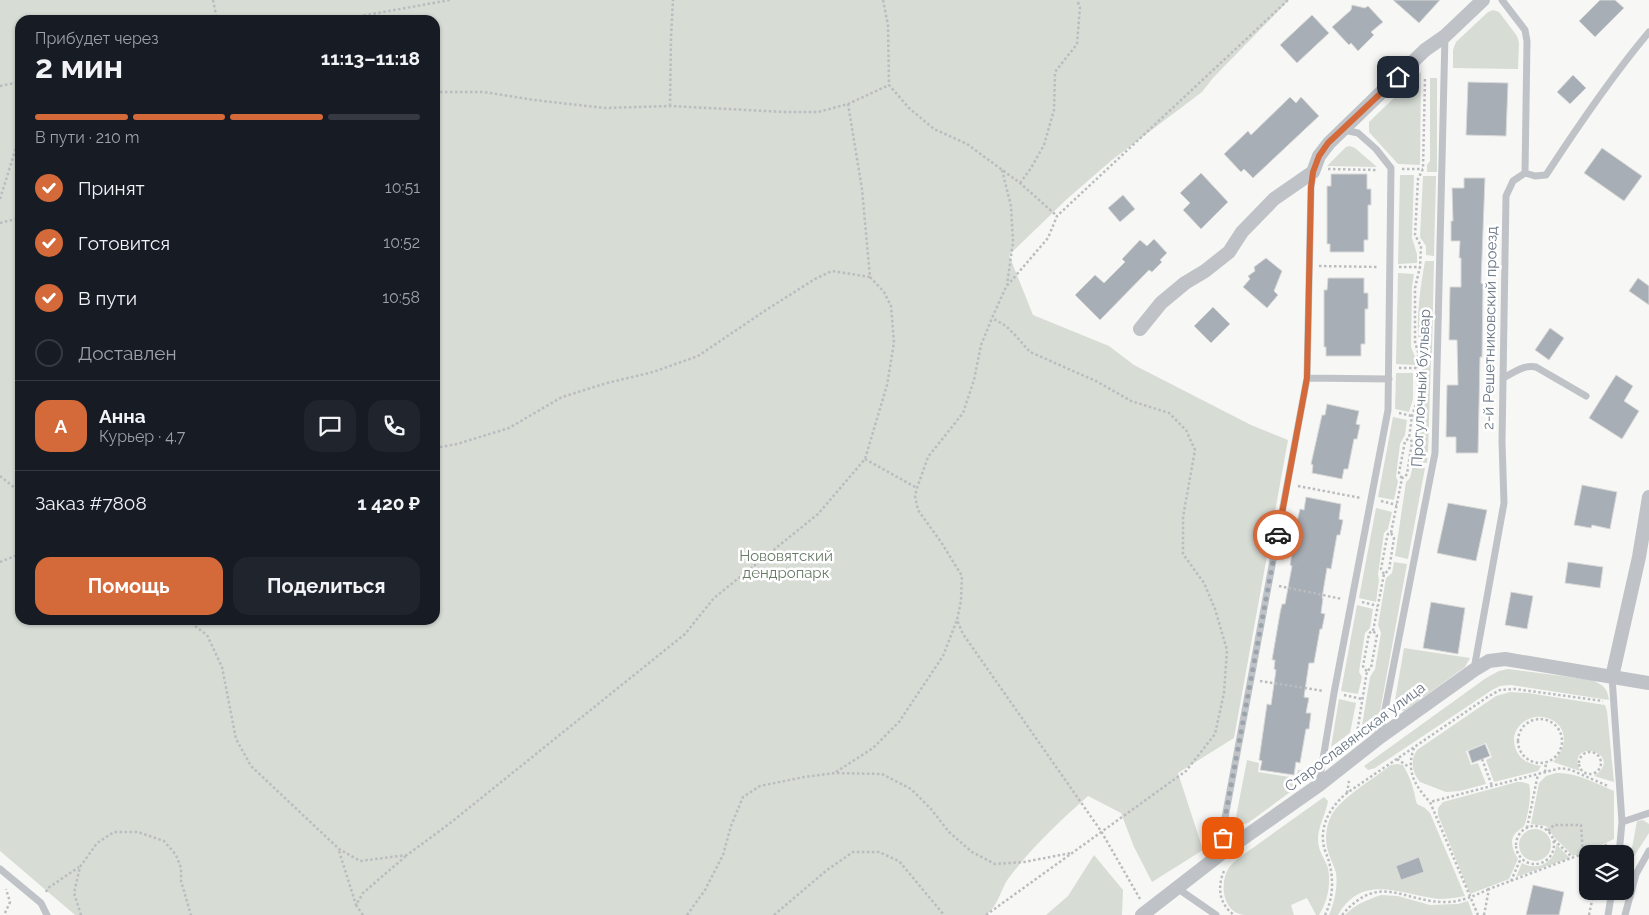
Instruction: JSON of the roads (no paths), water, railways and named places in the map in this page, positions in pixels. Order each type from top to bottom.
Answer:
[{"type":"street","points":[[1140,330],[1161,303],[1185,283],[1205,271],[1229,252],[1242,232],[1274,199],[1316,170],[1319,156],[1328,143],[1424,50],[1445,36],[1482,0]]},
{"type":"street","points":[[1612,677],[1639,557],[1649,496]]},
{"type":"street","name":"Старославянская улица","points":[[1144,913],[1222,853],[1319,785],[1380,737],[1489,660],[1505,659],[1649,683]]},
{"type":"lane","points":[[1502,0],[1525,30],[1527,42],[1524,172],[1535,176],[1546,175],[1626,60],[1649,32]]},
{"type":"lane","name":"Прогулочный бульвар","points":[[1380,737],[1435,453],[1445,36]]},
{"type":"lane","points":[[1319,785],[1334,693],[1388,410],[1391,168],[1376,148],[1358,133],[1343,130]]},
{"type":"lane","points":[[1222,853],[1224,823],[1307,378],[1311,187],[1316,170]]},
{"type":"lane","name":"2-й Решетниковский проезд","points":[[1474,670],[1504,503],[1502,442],[1506,196],[1513,181],[1524,172]]},
{"type":"lane","points":[[1503,378],[1525,367],[1536,367],[1586,396]]},
{"type":"lane","points":[[1307,378],[1389,379]]},
{"type":"lane","points":[[1612,677],[1621,792],[1622,822],[1620,845]]},
{"type":"lane","points":[[1622,822],[1649,813]]},
{"type":"lane","points":[[1625,915],[1636,874],[1649,851]]},
{"type":"lane","points":[[0,869],[41,903],[47,915]]},
{"type":"lane","points":[[1177,888],[1216,915]]},
{"type":"lane","points":[[1608,915],[1610,900]]},
{"type":"park label","name":"Нововятский дендропарк","points":[[786,564]]}]
